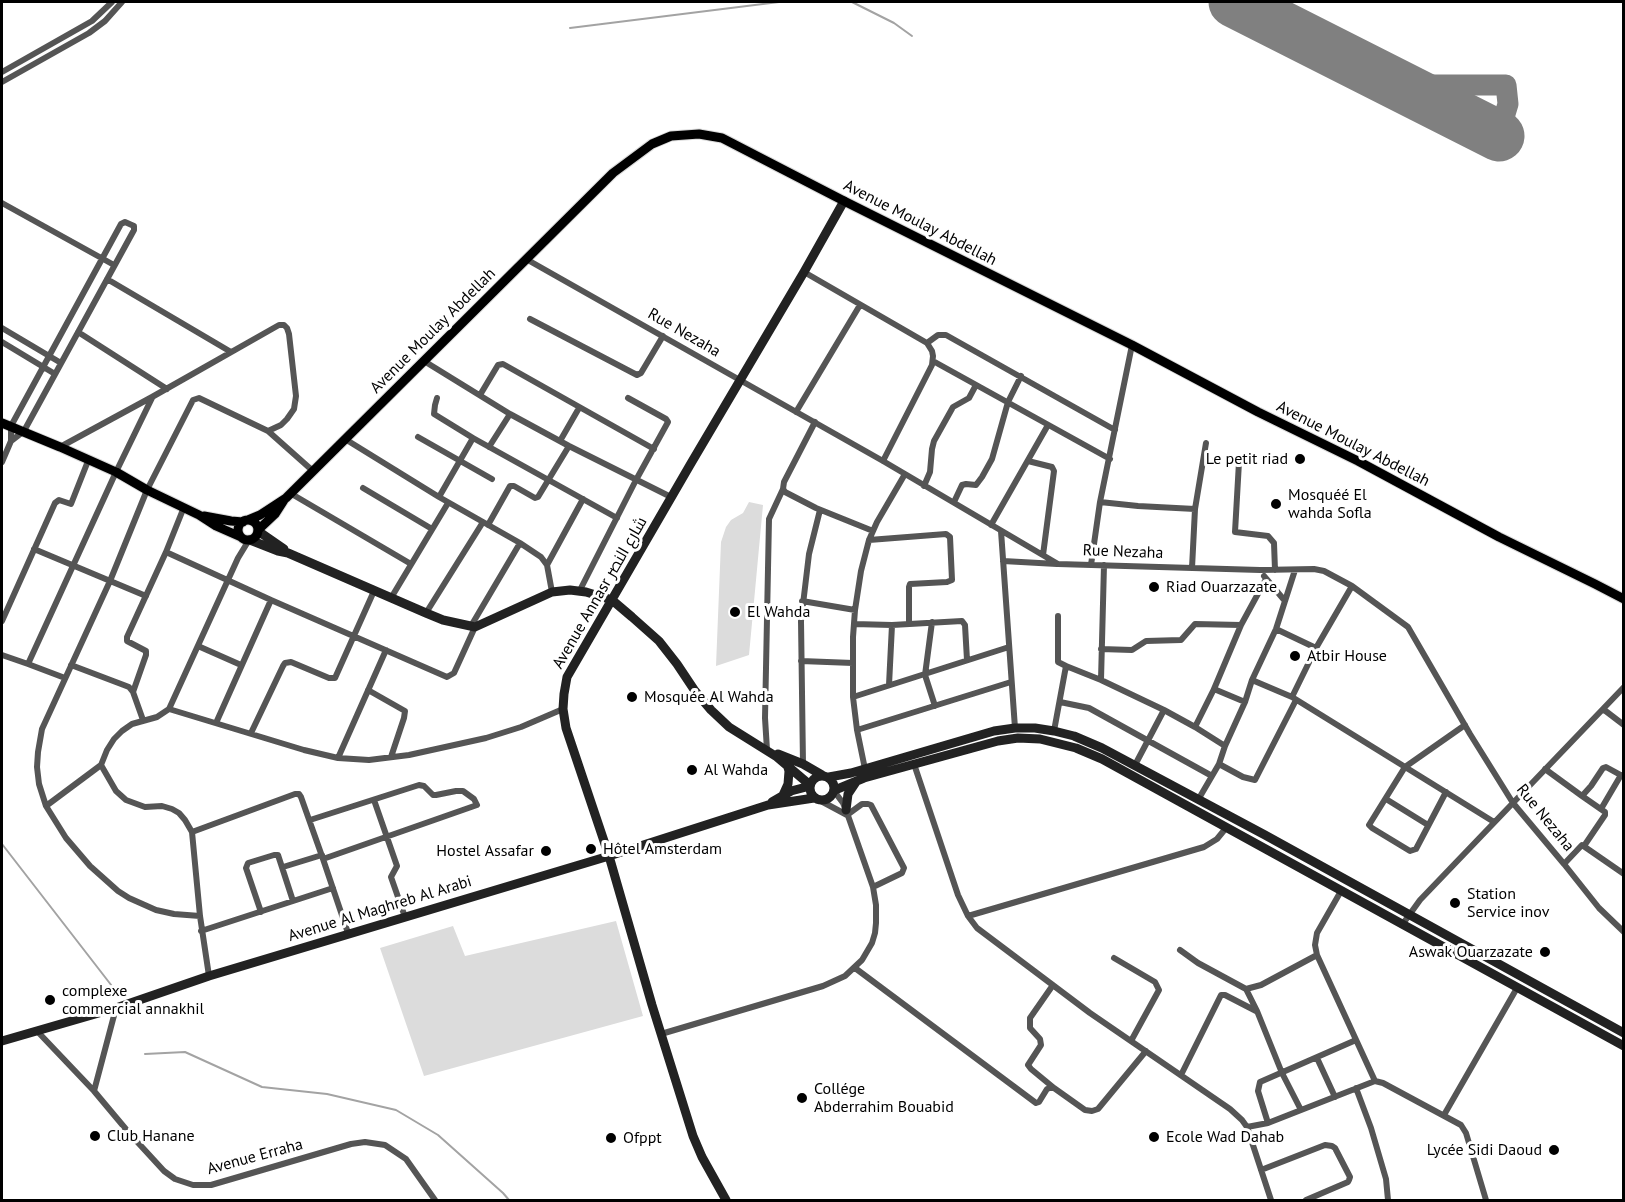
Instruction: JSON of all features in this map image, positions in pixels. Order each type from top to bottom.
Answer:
[{"type":"main road","name":"Avenue Moulay Abdellah","points":[[246,521],[260,515],[288,495],[613,173],[652,144],[671,136],[699,134],[722,138],[1132,345],[1258,412],[1358,461],[1499,537],[1623,599]]},
{"type":"main road","name":"Avenue Annasr شارع النصر","points":[[726,1200],[698,1148],[661,1034],[609,856],[571,744],[563,709],[567,677],[844,201]]},
{"type":"main road","points":[[6,425],[116,472],[147,490],[200,515],[216,526],[288,553],[443,620],[473,627],[552,592],[570,590],[612,600],[658,641],[677,664],[694,691],[729,727],[750,741],[803,764],[825,776],[834,783],[833,795],[826,800],[816,799],[810,792],[810,785],[814,778],[825,776],[865,769],[973,736],[1015,728],[1054,731],[1074,736],[1135,765],[1623,1033]]},
{"type":"main road","name":"Avenue Moulay Abdellah","points":[[246,539],[256,536],[288,495]]},
{"type":"main road","points":[[200,515],[256,524],[258,531],[288,553]]},
{"type":"main road","points":[[246,521],[239,529],[246,539]]},
{"type":"main road","points":[[834,790],[914,764],[999,741],[1029,738],[1052,741],[1089,753],[1623,1046]]},
{"type":"main road","points":[[767,750],[810,785]]},
{"type":"main road","points":[[783,795],[788,784],[787,764]]},
{"type":"main road","points":[[846,813],[848,794],[857,781]]},
{"type":"main road","name":"Avenue Al Maghreb Al Arabi","points":[[768,805],[783,795],[810,785]]},
{"type":"main road","points":[[1188,807],[1196,798]]},
{"type":"main road","name":"Avenue Al Maghreb Al Arabi","points":[[2,1041],[116,1008],[209,976],[609,856],[768,805],[816,799]]},
{"type":"main road","points":[[1202,814],[1207,805]]},
{"type":"main road","points":[[1517,988],[1522,978]]},
{"type":"street","points":[[2,72],[84,26],[112,2]]},
{"type":"street","points":[[2,82],[97,27],[122,2]]},
{"type":"street","points":[[2,203],[114,265]]},
{"type":"street","points":[[2,462],[11,441],[24,431],[134,230],[134,226],[125,222],[121,224],[50,356],[6,425],[11,441]]},
{"type":"street","name":"Rue Nezaha","points":[[526,260],[815,422],[1058,564],[1260,570],[1314,568],[1352,585],[1408,627],[1513,803],[1599,908],[1623,931]]},
{"type":"street","points":[[804,273],[927,342],[932,351],[933,361],[883,461]]},
{"type":"street","points":[[107,279],[231,352]]},
{"type":"street","points":[[796,412],[860,305]]},
{"type":"street","points":[[530,319],[637,375],[641,373],[663,336]]},
{"type":"street","points":[[60,447],[152,398],[279,325],[284,325],[287,328],[296,396],[294,409],[281,425],[268,431]]},
{"type":"street","points":[[2,328],[61,363]]},
{"type":"street","points":[[78,332],[167,389]]},
{"type":"street","points":[[927,342],[938,335],[946,335],[1115,430]]},
{"type":"street","points":[[2,342],[55,374]]},
{"type":"street","points":[[1091,565],[1100,502],[1132,345]]},
{"type":"street","points":[[424,361],[510,414],[671,497]]},
{"type":"street","points":[[933,361],[1110,459]]},
{"type":"street","points":[[480,396],[501,363],[654,449]]},
{"type":"street","points":[[954,502],[962,486],[976,485],[992,459],[1008,402],[1021,376]]},
{"type":"street","points":[[924,486],[930,472],[934,441],[953,406],[969,398],[976,385]]},
{"type":"street","points":[[28,664],[152,398]]},
{"type":"street","points":[[200,916],[156,910],[118,891],[90,866],[66,838],[46,806],[39,784],[37,767],[42,729],[110,581],[147,490],[193,400],[199,398],[268,431],[313,471]]},
{"type":"street","points":[[437,398],[434,414],[617,518]]},
{"type":"street","points":[[579,592],[667,425],[667,420],[628,399]]},
{"type":"street","points":[[560,441],[579,408]]},
{"type":"street","points":[[489,447],[510,414]]},
{"type":"street","points":[[767,750],[765,718],[769,519],[784,482],[815,422]]},
{"type":"street","points":[[992,525],[1048,425]]},
{"type":"street","points":[[418,437],[492,479]]},
{"type":"street","points":[[439,497],[473,438]]},
{"type":"street","points":[[345,439],[541,557],[547,565],[552,592]]},
{"type":"street","points":[[1192,568],[1195,509],[1206,443]]},
{"type":"street","points":[[426,613],[510,486],[537,498],[569,446]]},
{"type":"street","points":[[1028,460],[1052,467],[1054,471],[1043,555]]},
{"type":"street","points":[[2,621],[55,503],[59,500],[71,504],[88,461]]},
{"type":"street","points":[[1239,462],[1235,532],[1268,536],[1275,543],[1275,570]]},
{"type":"street","points":[[865,769],[853,697],[855,610],[869,540],[905,474]]},
{"type":"street","points":[[363,488],[432,529]]},
{"type":"street","points":[[783,489],[820,510],[873,531]]},
{"type":"street","points":[[288,495],[411,564]]},
{"type":"street","points":[[547,565],[583,499]]},
{"type":"street","points":[[391,598],[448,502]]},
{"type":"street","points":[[1100,502],[1195,509]]},
{"type":"street","points":[[133,692],[146,653],[145,649],[127,641],[126,638],[184,507]]},
{"type":"street","points":[[803,764],[800,636],[802,601],[809,554],[820,510]]},
{"type":"street","points":[[1001,531],[1015,728]]},
{"type":"street","points":[[869,540],[946,534],[950,537],[951,580],[910,584],[909,624]]},
{"type":"street","points":[[46,806],[101,765],[114,738],[132,724],[157,717],[169,709],[246,539]]},
{"type":"street","points":[[166,552],[447,677],[454,673],[473,627],[520,543]]},
{"type":"street","points":[[34,549],[146,596]]},
{"type":"street","points":[[1003,561],[1058,564]]},
{"type":"street","points":[[1101,680],[1104,565]]},
{"type":"street","points":[[1260,570],[1285,601]]},
{"type":"street","points":[[1196,798],[1219,764],[1252,680],[1276,629],[1295,570]]},
{"type":"street","points":[[1195,727],[1241,625],[1266,579]]},
{"type":"street","points":[[1219,764],[1252,781],[1255,780],[1316,648],[1352,585]]},
{"type":"street","points":[[251,733],[285,663],[291,662],[335,678],[374,591]]},
{"type":"street","points":[[216,723],[271,600]]},
{"type":"street","points":[[802,601],[855,610]]},
{"type":"street","points":[[1058,616],[1058,662],[1164,710],[1225,746]]},
{"type":"street","points":[[854,624],[892,625],[960,621],[965,625],[967,660]]},
{"type":"street","points":[[932,622],[925,675],[934,706]]},
{"type":"street","points":[[1101,649],[1132,650],[1146,641],[1181,640],[1195,624],[1241,625]]},
{"type":"street","points":[[889,685],[892,625]]},
{"type":"street","points":[[1276,629],[1316,648]]},
{"type":"street","points":[[198,646],[241,665]]},
{"type":"street","points":[[853,697],[1009,647]]},
{"type":"street","points":[[338,758],[386,650]]},
{"type":"street","points":[[2,654],[65,678]]},
{"type":"street","points":[[801,662],[853,663]]},
{"type":"street","points":[[71,665],[123,684],[133,692],[143,720]]},
{"type":"street","points":[[1054,731],[1066,666]]},
{"type":"street","points":[[1252,680],[1294,699],[1494,822]]},
{"type":"street","points":[[857,730],[1011,682]]},
{"type":"street","points":[[1402,925],[1420,900],[1623,687]]},
{"type":"street","points":[[1214,689],[1245,702]]},
{"type":"street","points":[[368,690],[405,711],[403,723],[390,757]]},
{"type":"street","points":[[1060,702],[1089,708],[1212,776]]},
{"type":"street","points":[[1603,708],[1623,725]]},
{"type":"street","points":[[169,709],[304,750],[338,758],[369,760],[409,755],[486,738],[521,727],[563,709]]},
{"type":"street","points":[[1135,765],[1164,710]]},
{"type":"street","points":[[1446,792],[1416,849],[1410,851],[1369,825],[1405,767],[1465,725]]},
{"type":"street","points":[[914,764],[958,895],[968,916],[986,935],[1053,985],[1230,1109],[1242,1120],[1247,1128],[1271,1200]]},
{"type":"street","points":[[101,765],[116,791],[126,800],[146,807],[162,806],[172,809],[179,813],[192,832],[201,932],[209,976]]},
{"type":"street","points":[[1582,796],[1603,768],[1606,767],[1622,776],[1601,809]]},
{"type":"street","points":[[1545,769],[1605,812],[1584,846],[1580,846],[1564,864]]},
{"type":"street","points":[[283,867],[387,836],[477,805],[474,799],[463,792],[436,795],[422,785],[310,820]]},
{"type":"street","points":[[661,1034],[823,986],[845,976],[855,968],[868,951],[876,923],[873,887],[843,803],[834,790]]},
{"type":"street","points":[[192,832],[297,793],[301,797],[310,820],[348,933]]},
{"type":"street","points":[[816,799],[846,813]]},
{"type":"street","points":[[1386,799],[1428,825]]},
{"type":"street","points":[[374,800],[397,866],[391,877],[405,917]]},
{"type":"street","points":[[846,813],[862,804],[871,805],[904,868],[902,873],[873,887]]},
{"type":"street","points":[[968,916],[1204,847],[1217,839],[1226,828]]},
{"type":"street","points":[[1584,846],[1622,871]]},
{"type":"street","points":[[261,912],[246,868],[247,864],[276,855],[279,857],[293,901]]},
{"type":"street","points":[[201,932],[333,888]]},
{"type":"street","points":[[1341,891],[1317,933],[1315,945],[1317,955],[1375,1081]]},
{"type":"street","points":[[1180,950],[1198,963],[1246,989],[1282,1073],[1301,1110]]},
{"type":"street","points":[[1246,989],[1261,985],[1317,955]]},
{"type":"street","points":[[1114,958],[1158,986],[1158,994],[1131,1041]]},
{"type":"street","points":[[855,968],[1033,1102],[1038,1102],[1047,1089],[1054,1088]]},
{"type":"street","points":[[1053,985],[1030,1018],[1030,1028],[1040,1039],[1041,1045],[1028,1065],[1054,1088],[1085,1110],[1098,1109],[1146,1051]]},
{"type":"street","points":[[1444,1115],[1517,988]]},
{"type":"street","points":[[1181,1075],[1221,995],[1257,1011]]},
{"type":"street","points":[[94,1091],[116,1008]]},
{"type":"street","name":"Avenue Erraha","points":[[37,1031],[94,1091],[164,1171],[175,1179],[193,1185],[211,1185],[351,1144],[365,1142],[385,1145],[406,1159],[435,1200]]},
{"type":"street","points":[[1268,1123],[1258,1091],[1260,1082],[1356,1040]]},
{"type":"street","points":[[1317,1058],[1335,1097]]},
{"type":"street","points":[[1247,1128],[1268,1123],[1375,1081],[1383,1083],[1461,1125],[1486,1200]]},
{"type":"street","points":[[1356,1088],[1386,1179],[1388,1200]]},
{"type":"street","points":[[1261,1170],[1325,1145],[1332,1146],[1350,1177],[1349,1180],[1308,1200]]},
{"type":"shaded area","name":"El Wahda","points":[[749,502],[763,505],[749,655],[716,666],[721,542],[726,527],[731,520],[743,513]]},
{"type":"shaded area","points":[[616,921],[643,1016],[424,1076],[380,948],[453,926],[465,956]]},
{"type":"waterway","points":[[570,28],[779,2]]},
{"type":"waterway","points":[[852,2],[894,23],[912,36]]},
{"type":"waterway","points":[[2,844],[115,990]]},
{"type":"waterway","points":[[145,1054],[185,1052],[262,1087],[327,1094],[396,1110],[438,1135],[509,1200]]},
{"type":"taxiway","points":[[1383,77],[1409,85],[1506,85],[1508,104],[1505,114],[1499,123],[1483,133],[1455,129],[1445,120],[1438,105]]},
{"type":"runway","points":[[1234,2],[1499,136]]},
{"type":"place","name":"Le petit riad","points":[[1300,459]]},
{"type":"place","name":"Mosquéé El wahda Sofla","points":[[1276,504]]},
{"type":"place","name":"Riad Ouarzazate","points":[[1154,587]]},
{"type":"place","name":"El Wahda","points":[[735,612]]},
{"type":"place","name":"Atbir House","points":[[1295,656]]},
{"type":"place","name":"Mosquée Al Wahda","points":[[632,697]]},
{"type":"place","name":"Al Wahda","points":[[692,770]]},
{"type":"place","name":"Hôtel Amsterdam","points":[[591,849]]},
{"type":"place","name":"Hostel Assafar","points":[[546,851]]},
{"type":"place","name":"Station Service inov","points":[[1455,903]]},
{"type":"place","name":"Aswak Ouarzazate","points":[[1545,952]]},
{"type":"place","name":"complexe commercial annakhil","points":[[50,1000]]},
{"type":"place","name":"Collége Abderrahim Bouabid","points":[[802,1098]]},
{"type":"place","name":"Club Hanane","points":[[95,1136]]},
{"type":"place","name":"Ecole Wad Dahab","points":[[1154,1137]]},
{"type":"place","name":"Ofppt","points":[[611,1138]]},
{"type":"place","name":"Lycée Sidi Daoud","points":[[1554,1150]]}]
